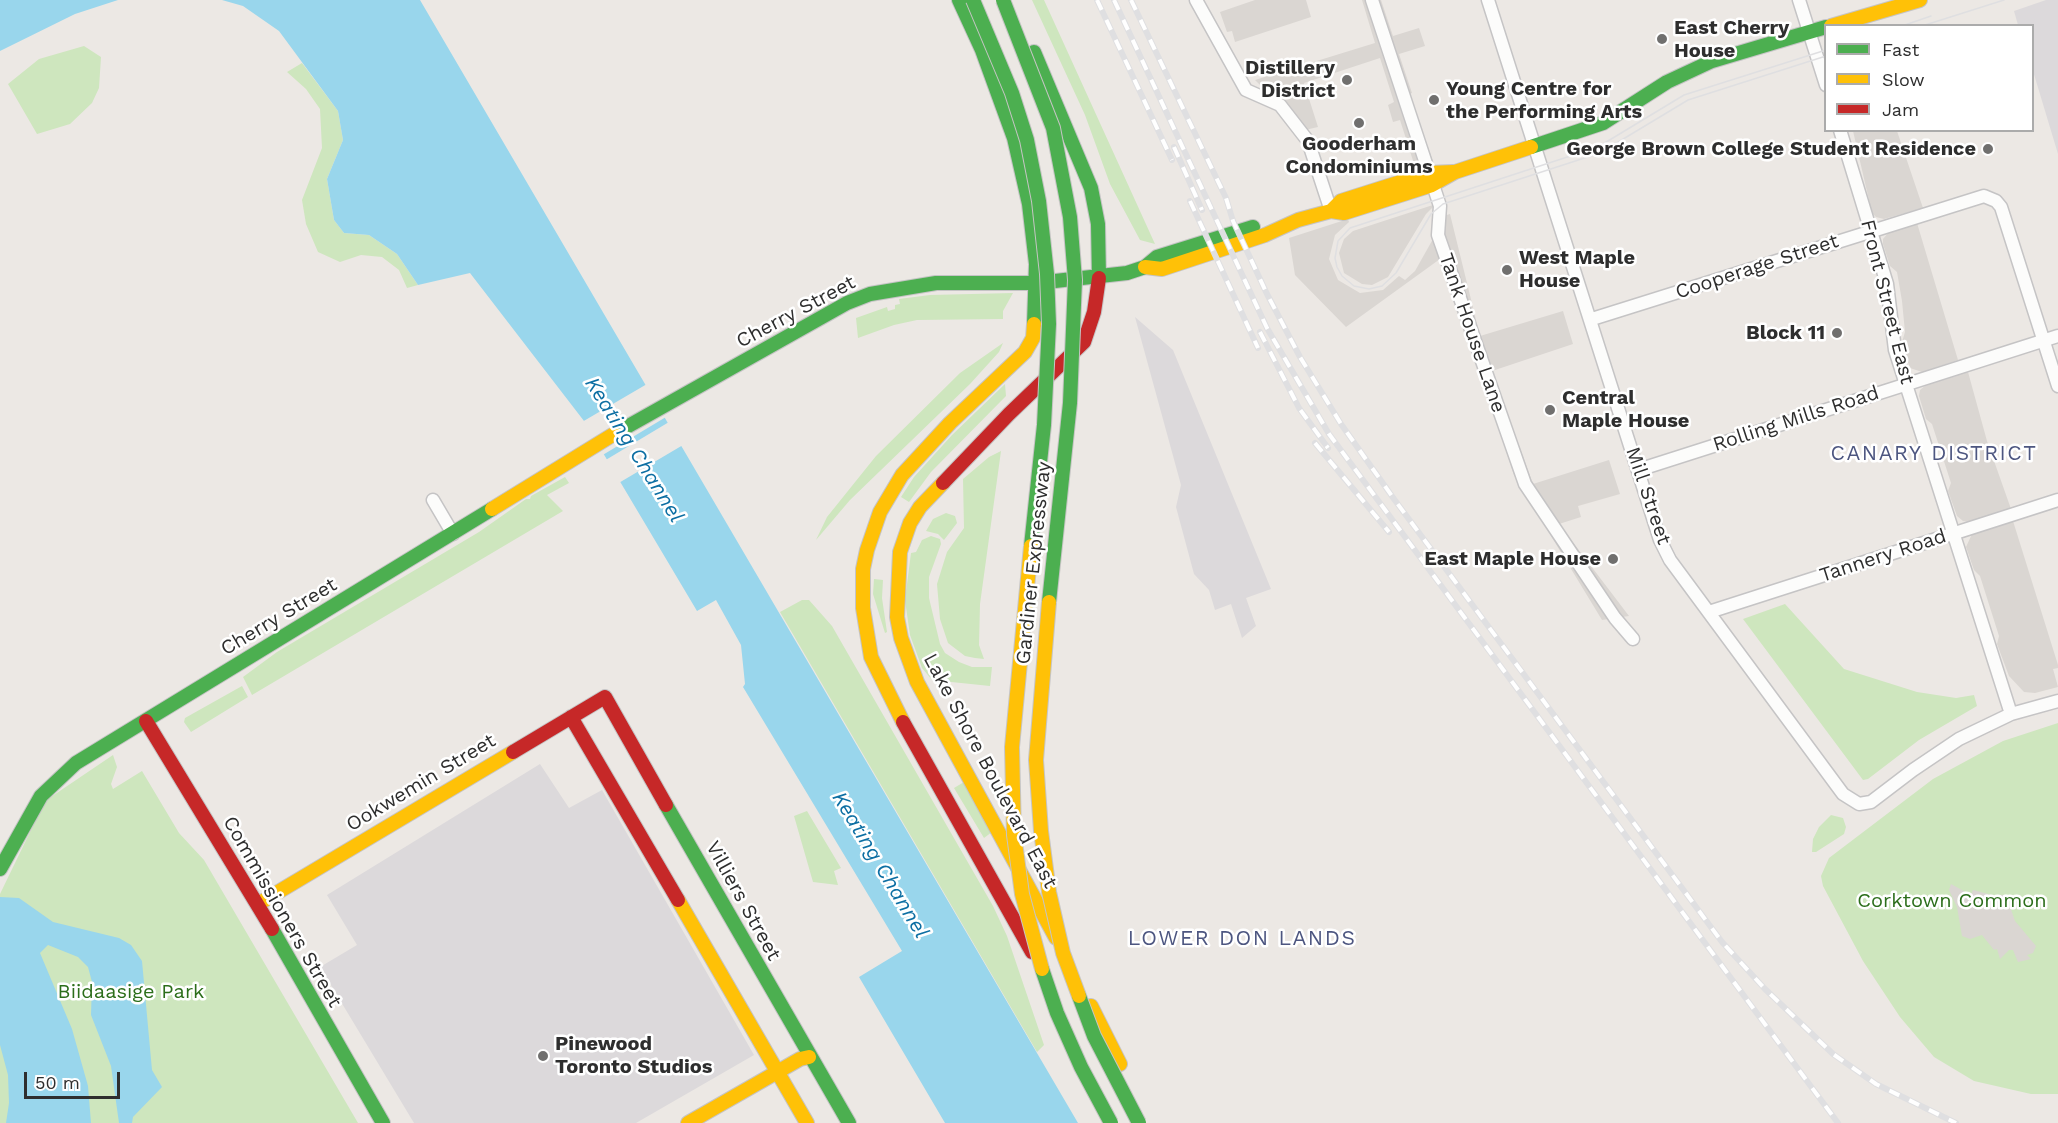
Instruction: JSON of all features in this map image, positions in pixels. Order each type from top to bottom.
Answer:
[{"type":"main road","points":[[959,0],[982,50],[1014,138],[1029,204],[1037,283],[1034,338],[1025,352],[950,423],[902,475],[880,512],[867,550],[863,569],[863,608],[871,657],[902,722],[1037,959],[1063,1032],[1112,1123]]},
{"type":"main road","name":"Gardiner Expressway","points":[[973,0],[1012,93],[1027,140],[1041,212],[1047,274],[1048,324],[1044,425],[1014,724],[1014,835],[1022,894],[1034,945],[1066,1035],[1112,1123]]},
{"type":"main road","name":"Gardiner Expressway","points":[[1003,0],[1022,43],[1053,128],[1070,217],[1075,280],[1070,403],[1037,726],[1036,760],[1042,842],[1055,922],[1077,994],[1094,1036],[1138,1123]]},
{"type":"main road","name":"Lake Shore Boulevard East","points":[[1011,0],[1056,99],[1091,188],[1098,224],[1099,278],[1094,312],[1084,342],[1006,417],[920,507],[910,523],[899,558],[897,617],[908,659],[929,704],[1015,859],[1151,1123]]},
{"type":"main road","points":[[1838,24],[1920,0]]},
{"type":"main road","name":"Cherry Street","points":[[0,869],[41,796],[56,780],[83,758],[453,534],[570,460],[847,303],[870,294],[936,283],[1037,283],[1099,278],[1145,267],[1157,257],[1260,225],[1298,220],[1331,211],[1341,201],[1455,172],[1603,123],[1667,82],[1704,64],[1824,28]]},
{"type":"main road","name":"Ookwemin Street","points":[[258,904],[605,697]]},
{"type":"main road","name":"Villiers Street","points":[[605,697],[809,1058],[849,1123]]},
{"type":"main road","points":[[929,704],[936,779]]},
{"type":"main road","points":[[572,717],[807,1123]]},
{"type":"main road","name":"Commissioners Street","points":[[146,721],[258,904],[383,1123]]},
{"type":"main road","points":[[688,1123],[800,1059],[809,1058]]},
{"type":"street","points":[[1196,0],[1246,90],[1280,105],[1308,141],[1331,211]]},
{"type":"street","name":"Tank House Lane","points":[[1372,0],[1440,206],[1438,235],[1525,484],[1615,618],[1633,639]]},
{"type":"street","name":"Mill Street","points":[[1488,0],[1664,549],[1709,612],[1843,794],[1859,804],[1871,802],[1912,770],[1959,739],[2011,714]]},
{"type":"street","points":[[1799,0],[1824,78]]},
{"type":"street","name":"Front Street East","points":[[1841,132],[1887,284],[1893,338],[1906,384],[2011,714]]},
{"type":"street","name":"Cooperage Street","points":[[1592,319],[1977,198],[1990,198],[2001,207],[2044,340]]},
{"type":"street","name":"Rolling Mills Road","points":[[1638,470],[2058,336]]},
{"type":"street","points":[[2044,340],[2058,386]]},
{"type":"street","points":[[433,500],[453,534]]},
{"type":"street","name":"Tannery Road","points":[[1709,612],[2058,500]]},
{"type":"street","points":[[2011,714],[2058,701]]},
{"type":"shaded area","points":[[1255,0],[1306,0],[1311,17],[1235,42],[1232,31],[1227,32],[1220,12]]},
{"type":"shaded area","points":[[1362,0],[1381,0],[1393,36],[1419,28],[1425,46],[1399,54],[1412,93],[1409,94],[1434,164],[1416,170],[1400,120],[1393,122],[1388,105],[1394,102],[1380,58],[1304,83],[1318,127],[1305,130],[1255,80],[1375,43]]},
{"type":"shaded area","points":[[2046,0],[2058,0],[2058,154],[2034,74],[2034,24],[2018,24],[2014,11]]},
{"type":"shaded area","points":[[1853,132],[1897,132],[1923,208],[1884,219],[1872,213]]},
{"type":"shaded area","points":[[1436,204],[1426,214],[1388,277],[1372,285],[1362,284],[1344,273],[1339,253],[1344,239],[1353,231]]},
{"type":"shaded area","points":[[1450,214],[1480,336],[1563,311],[1573,344],[1492,371],[1533,484],[1609,460],[1620,494],[1578,506],[1581,517],[1559,524],[1629,616],[1602,620],[1514,475],[1434,232],[1440,217]]},
{"type":"shaded area","points":[[1348,219],[1349,222],[1335,235],[1329,259],[1338,280],[1360,293],[1383,290],[1399,276],[1405,280],[1415,271],[1433,239],[1433,232],[1440,259],[1346,327],[1295,275],[1289,238]]},
{"type":"shaded area","points":[[1917,223],[1958,360],[1922,372],[1910,368],[1906,356],[1902,342],[1905,332],[1897,272],[1890,266],[1883,244],[1883,239],[1889,232]]},
{"type":"shaded area","points":[[1135,317],[1173,350],[1271,589],[1246,598],[1256,626],[1242,638],[1231,604],[1215,610],[1209,590],[1194,574],[1176,507],[1181,485]]},
{"type":"shaded area","points":[[1968,372],[1987,441],[2011,509],[1969,522],[1957,516],[1948,491],[1951,483],[1932,424],[1926,419],[1919,396],[1920,390],[1926,385]]},
{"type":"shaded area","points":[[2013,521],[2058,665],[2058,668],[2053,669],[2058,687],[2035,693],[2024,692],[2009,676],[1997,644],[1999,636],[1980,576],[1974,570],[1966,547],[1972,534]]},
{"type":"shaded area","points":[[540,764],[569,808],[602,790],[754,1055],[636,1123],[414,1123],[320,967],[357,945],[327,895]]},
{"type":"shaded area","points":[[1951,884],[1971,895],[1973,890],[1992,895],[2006,895],[2015,921],[2036,946],[2033,953],[2027,955],[2031,959],[2018,962],[2013,950],[2009,950],[2000,959],[1997,949],[1994,950],[1982,935],[1970,939],[1962,936],[1957,907],[1949,890]]},
{"type":"green space","points":[[1032,0],[1044,0],[1155,244],[1140,240],[1110,184],[1085,115]]},
{"type":"green space","points":[[84,46],[101,57],[99,88],[92,103],[70,124],[37,134],[8,84],[39,59]]},
{"type":"green space","points":[[302,63],[338,111],[343,140],[327,179],[334,220],[344,233],[369,235],[397,254],[418,285],[407,288],[399,270],[382,257],[361,255],[340,262],[318,252],[306,224],[302,200],[322,148],[320,109],[306,89],[287,72]]},
{"type":"green space","points":[[1013,293],[1003,311],[1003,319],[917,320],[894,325],[858,338],[856,318],[887,307],[888,311],[895,309],[895,305],[900,304],[899,299],[930,295]]},
{"type":"green space","points":[[1003,343],[999,352],[970,384],[850,500],[816,540],[827,517],[876,456],[960,373]]},
{"type":"green space","points":[[1005,384],[1006,396],[931,472],[909,502],[901,497],[914,477],[952,435]]},
{"type":"green space","points":[[1001,451],[980,604],[979,645],[984,659],[965,656],[948,643],[940,619],[937,584],[947,552],[964,528],[963,479],[989,457]]},
{"type":"green space","points":[[565,477],[569,483],[547,495],[563,511],[252,695],[243,677],[277,652],[479,532],[526,499],[530,499],[531,496]]},
{"type":"green space","points":[[946,513],[955,516],[957,523],[944,540],[938,534],[926,531],[933,519]]},
{"type":"green space","points":[[931,536],[940,539],[941,544],[929,577],[929,598],[940,644],[945,653],[959,662],[972,667],[992,667],[990,686],[932,680],[922,668],[910,635],[905,600],[911,553],[916,552],[922,540]]},
{"type":"green space","points":[[874,579],[883,580],[882,598],[887,632],[885,633],[873,594]]},
{"type":"green space","points":[[802,600],[809,600],[832,626],[993,906],[1007,936],[1044,1045],[1037,1052],[780,612]]},
{"type":"green space","points":[[1785,604],[1844,669],[1917,692],[1956,698],[1974,695],[1977,706],[1919,740],[1868,779],[1863,780],[1743,619]]},
{"type":"green space","points":[[242,686],[248,697],[191,732],[184,722],[185,718]]},
{"type":"green space","name":"Corktown Common","points":[[2058,723],[2058,1094],[2031,1094],[1974,1081],[1934,1057],[1900,1017],[1863,961],[1823,886],[1821,876],[1829,858],[1933,779],[2003,741]]},
{"type":"green space","name":"Biidaasige Park","points":[[113,755],[117,767],[111,784],[113,789],[142,771],[179,833],[204,860],[358,1123],[0,1123],[0,894],[45,801]]},
{"type":"green space","points":[[964,782],[992,832],[984,838],[954,788]]},
{"type":"green space","points":[[807,811],[841,868],[834,871],[838,885],[813,882],[794,816]]},
{"type":"green space","points":[[1831,815],[1843,818],[1846,827],[1844,834],[1816,852],[1812,852],[1813,839],[1819,827]]},
{"type":"water","points":[[0,0],[118,0],[75,14],[0,51]]},
{"type":"water","name":"Keating Channel","points":[[222,0],[420,0],[1078,1123],[945,1123],[859,977],[902,951],[743,687],[745,684],[741,645],[716,600],[697,611],[584,421],[470,273],[418,285],[397,254],[369,235],[344,233],[334,220],[327,179],[343,140],[338,111],[279,31],[243,6]]},
{"type":"water","points":[[0,897],[19,898],[53,922],[119,938],[131,945],[142,961],[152,1070],[162,1087],[133,1117],[132,1123],[119,1123],[111,1066],[91,1015],[92,982],[88,967],[78,957],[48,945],[40,953],[72,1029],[88,1086],[91,1123],[6,1123],[9,1103],[8,1075],[0,1045]]},
{"type":"pier","points":[[647,384],[666,417],[601,456],[582,422]]},
{"type":"pier","points":[[669,422],[683,445],[617,484],[604,461]]},
{"type":"tram line","points":[[1928,24],[2004,0]]},
{"type":"tram line","points":[[1908,24],[1931,16]]},
{"type":"tram line","points":[[1824,51],[1684,95],[1598,147],[1350,228],[1338,241],[1335,258],[1337,267],[1342,276],[1354,286],[1369,289],[1382,286],[1396,273],[1431,214],[1443,204],[1600,153],[1688,100],[1824,57]]},
{"type":"railway","points":[[1097,0],[1172,160]]},
{"type":"railway","points":[[1114,0],[1267,328],[1329,434],[1838,1123]]},
{"type":"railway","points":[[1131,0],[1226,198],[1233,221],[1267,294],[1300,357],[1341,424],[1394,499],[1722,942],[1765,989],[1833,1054],[1876,1084],[1956,1123]]},
{"type":"railway","points":[[1174,147],[1202,210]]},
{"type":"railway","points":[[1190,201],[1258,348]]},
{"type":"railway","points":[[1260,332],[1299,408],[1328,448]]},
{"type":"railway","points":[[1315,443],[1389,532]]},
{"type":"traffic: fast","points":[[959,0],[982,50],[1014,138],[1029,204],[1036,264],[1034,324]]},
{"type":"traffic: fast","points":[[973,0],[1012,93],[1027,140],[1039,201],[1047,274],[1049,324],[1044,425],[1031,546]]},
{"type":"traffic: fast","points":[[1003,0],[1053,128],[1070,217],[1075,280],[1070,403],[1049,602]]},
{"type":"traffic: fast","points":[[1531,147],[1603,123],[1667,82],[1712,61],[1824,28]]},
{"type":"traffic: fast","points":[[1034,52],[1091,188],[1098,224],[1099,278]]},
{"type":"traffic: fast","points":[[623,429],[847,303],[870,294],[936,283],[1037,283],[1127,273],[1145,267],[1157,257],[1253,227]]},
{"type":"traffic: fast","points":[[0,869],[41,796],[76,763],[492,509]]},
{"type":"traffic: fast","points":[[666,805],[849,1123]]},
{"type":"traffic: fast","points":[[272,929],[383,1123]]},
{"type":"traffic: fast","points":[[1042,969],[1057,1013],[1081,1067],[1111,1123]]},
{"type":"traffic: fast","points":[[1079,996],[1094,1036],[1139,1123]]},
{"type":"traffic: slow","points":[[1838,24],[1920,0]]},
{"type":"traffic: slow","points":[[1145,267],[1162,269],[1265,235],[1298,220],[1331,211],[1344,213],[1432,185],[1455,172],[1531,147]]},
{"type":"traffic: slow","points":[[1331,211],[1341,201],[1429,173],[1453,172]]},
{"type":"traffic: slow","points":[[903,722],[871,657],[863,608],[863,569],[867,550],[880,512],[902,475],[950,423],[1025,352],[1033,338],[1034,324]]},
{"type":"traffic: slow","points":[[492,509],[614,434]]},
{"type":"traffic: slow","points":[[943,483],[920,507],[910,523],[900,552],[897,617],[901,638],[917,682],[1056,938]]},
{"type":"traffic: slow","points":[[1031,546],[1012,747],[1014,835],[1022,894],[1042,969]]},
{"type":"traffic: slow","points":[[1049,602],[1036,760],[1041,831],[1049,892],[1063,953],[1079,996]]},
{"type":"traffic: slow","points":[[258,904],[513,752]]},
{"type":"traffic: slow","points":[[678,900],[807,1123]]},
{"type":"traffic: slow","points":[[1091,1006],[1120,1064]]},
{"type":"traffic: slow","points":[[688,1123],[800,1059],[809,1057]]},
{"type":"traffic: jam","points":[[943,483],[1009,414],[1084,342],[1094,312],[1099,278]]},
{"type":"traffic: jam","points":[[513,752],[605,697],[666,805]]},
{"type":"traffic: jam","points":[[571,717],[678,900]]},
{"type":"traffic: jam","points":[[146,721],[272,929]]},
{"type":"traffic: jam","points":[[903,722],[1032,952]]},
{"type":"place","name":"East Cherry House","points":[[1662,39]]},
{"type":"place","name":"Distillery District","points":[[1347,80]]},
{"type":"place","name":"Young Centre for the Performing Arts","points":[[1434,100]]},
{"type":"place","name":"Gooderham Condominiums","points":[[1359,123]]},
{"type":"place","name":"George Brown College Student Residence","points":[[1988,149]]},
{"type":"place","name":"West Maple House","points":[[1507,270]]},
{"type":"place","name":"Block 11","points":[[1837,333]]},
{"type":"place","name":"Central Maple House","points":[[1550,410]]},
{"type":"place","name":"East Maple House","points":[[1613,559]]},
{"type":"place","name":"Pinewood Toronto Studios","points":[[543,1056]]},
{"type":"district","name":"CANARY DISTRICT","points":[[1934,454]]},
{"type":"district","name":"LOWER DON LANDS","points":[[1242,939]]}]
